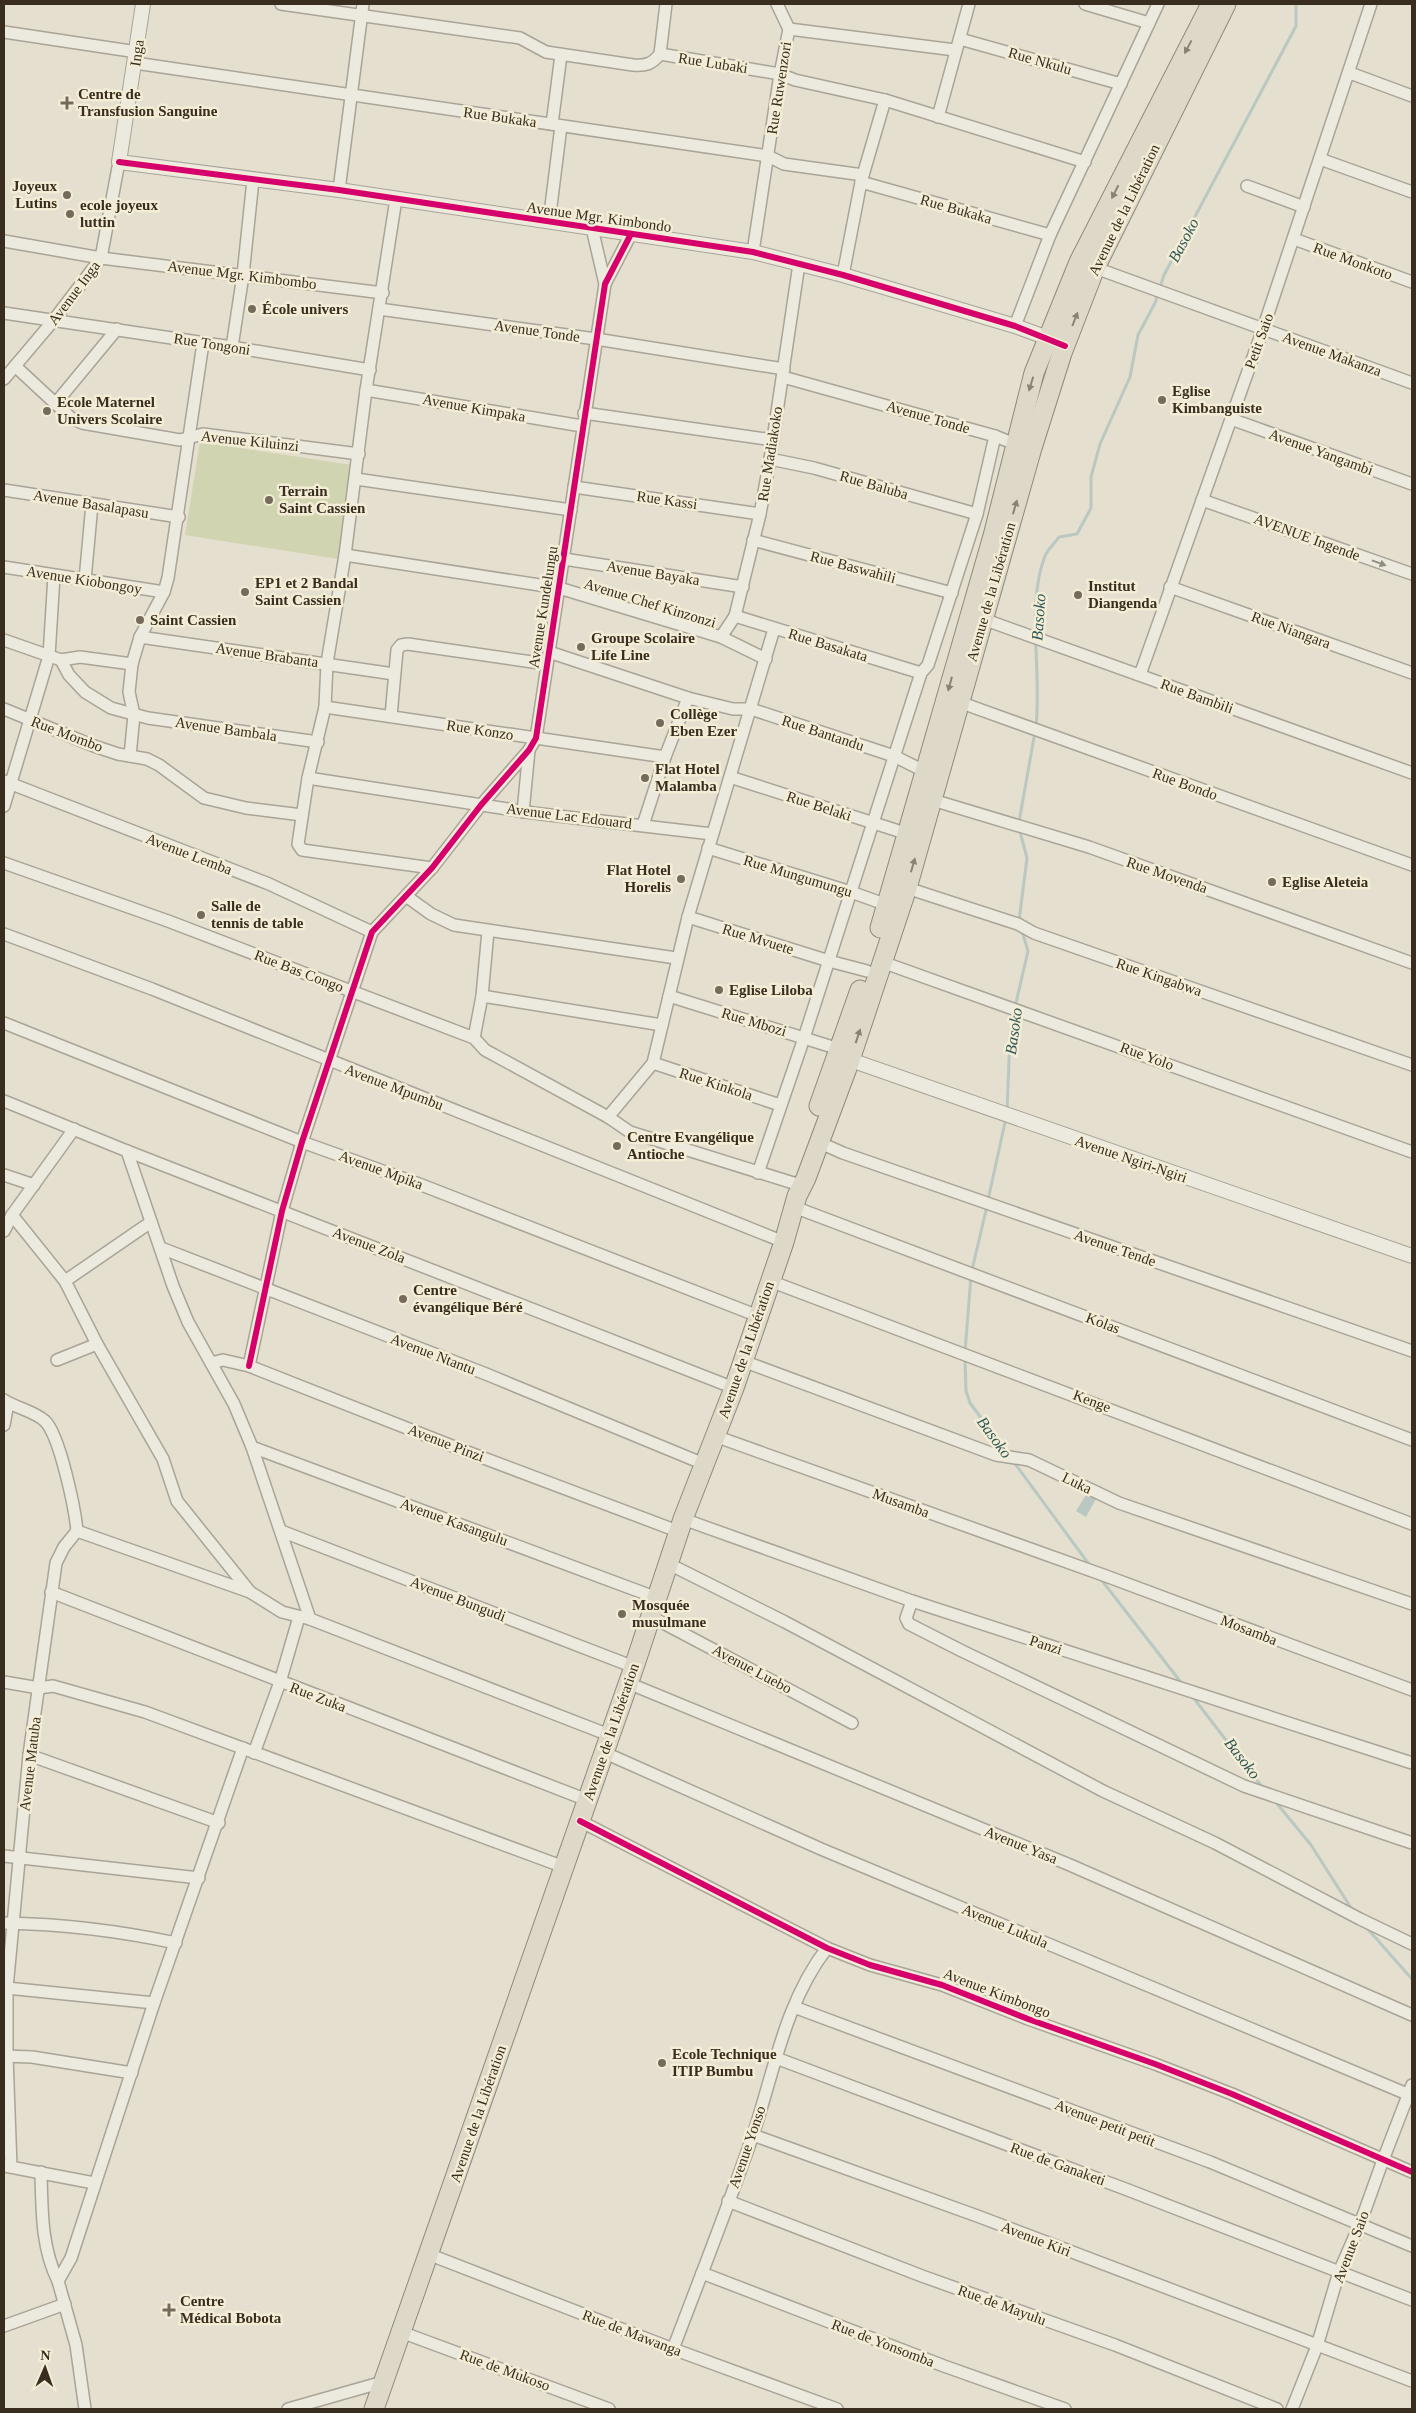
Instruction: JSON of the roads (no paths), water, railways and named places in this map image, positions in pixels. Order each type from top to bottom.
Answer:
[{"type":"highway","name":"Avenue de la Libération","points":[[374,2409],[650,1616],[704,1464],[734,1388],[784,1242],[808,1140],[842,1055],[874,966],[907,888],[926,798],[959,702],[1045,403],[1065,346],[1087,265],[1211,4]]},
{"type":"highway","name":"Avenue de la Libération","points":[[874,966],[887,905],[908,834],[926,798],[926,772],[1000,511],[1031,383],[1048,338],[1226,4]]},
{"type":"highway","name":"Avenue de la Libération","points":[[797,1193],[818,1142],[842,1055]]},
{"type":"street","name":"Inga","points":[[119,162],[144,4]]},
{"type":"street","name":"Rue Lubaki","points":[[281,4],[362,9],[520,38],[546,52],[561,55],[645,66],[654,62],[660,54],[780,74],[795,80],[885,100],[1085,162]]},
{"type":"street","points":[[660,54],[666,4]]},
{"type":"street","points":[[777,4],[789,29]]},
{"type":"street","points":[[938,117],[954,50],[960,38],[969,4]]},
{"type":"street","points":[[1085,4],[1149,23]]},
{"type":"street","points":[[1015,326],[1050,235],[1158,4]]},
{"type":"street","name":"Petit Saio","points":[[1138,674],[1141,672],[1263,329],[1350,73],[1371,4]]},
{"type":"street","points":[[339,190],[362,9]]},
{"type":"street","name":"Rue Ruwenzori","points":[[753,252],[780,74],[789,29],[954,50]]},
{"type":"street","name":"Rue Bukaka","points":[[4,32],[350,95],[768,156],[784,164],[862,178],[1050,235]]},
{"type":"street","name":"Rue Nkulu","points":[[960,38],[1121,84]]},
{"type":"street","points":[[549,222],[561,55]]},
{"type":"street","points":[[1350,73],[1412,96]]},
{"type":"street","points":[[842,275],[862,178],[885,100]]},
{"type":"street","points":[[1320,159],[1412,192]]},
{"type":"street","name":"Avenue Mgr. Kimbondo","points":[[119,162],[339,190],[753,252],[842,275],[1015,326],[1065,346]]},
{"type":"street","name":"Avenue Inga","points":[[4,379],[53,321],[102,258],[119,162]]},
{"type":"street","points":[[232,347],[243,275],[253,180]]},
{"type":"street","points":[[1247,186],[1304,207]]},
{"type":"street","points":[[396,199],[366,390],[345,555],[326,664],[325,707],[308,778],[298,844],[302,850],[432,868]]},
{"type":"street","points":[[592,228],[605,284]]},
{"type":"street","name":"Avenue Kundelungu","points":[[372,932],[432,868],[481,805],[529,750],[536,738],[605,284],[631,234]]},
{"type":"street","name":"Rue Monkoto","points":[[1294,239],[1412,282]]},
{"type":"street","name":"Avenue Mgr. Kimbombo","points":[[4,241],[102,258],[382,293]]},
{"type":"street","name":"Rue Madiakoko","points":[[721,637],[736,616],[760,514],[799,264]]},
{"type":"street","name":"Avenue Makanza","points":[[1087,265],[1412,383]]},
{"type":"street","name":"Avenue Tonde","points":[[379,309],[596,339],[783,373],[995,436],[1015,444]]},
{"type":"street","name":"Rue Tongoni","points":[[4,313],[370,370]]},
{"type":"street","points":[[55,404],[117,330]]},
{"type":"street","points":[[130,756],[134,715],[129,692],[132,664],[140,636],[164,592],[179,517],[204,343]]},
{"type":"street","name":"Avenue Kiluinzi","points":[[15,366],[70,418],[95,427],[180,440],[203,434],[359,454]]},
{"type":"street","name":"Avenue Kimpaka","points":[[366,390],[582,426]]},
{"type":"street","points":[[584,413],[773,440]]},
{"type":"street","name":"Avenue Yangambi","points":[[1230,419],[1412,484]]},
{"type":"street","points":[[758,1173],[804,1038],[921,673],[928,666],[952,593],[977,514],[995,436]]},
{"type":"street","name":"Rue Baluba","points":[[770,459],[814,468],[977,514]]},
{"type":"street","points":[[356,479],[571,510]]},
{"type":"street","name":"Rue Kassi","points":[[574,487],[760,514]]},
{"type":"street","name":"Avenue Basalapasu","points":[[4,490],[179,517]]},
{"type":"street","name":"AVENUE Ingende","points":[[1202,500],[1412,574]]},
{"type":"street","points":[[85,580],[92,504]]},
{"type":"street","name":"Rue Baswahili","points":[[753,540],[952,593]]},
{"type":"street","name":"Avenue Chef Kinzonzi","points":[[345,555],[558,588],[721,637],[766,659]]},
{"type":"street","name":"Avenue Bayaka","points":[[564,560],[743,586]]},
{"type":"street","name":"Avenue Kiobongoy","points":[[4,567],[164,592]]},
{"type":"street","points":[[4,806],[7,782],[31,720],[49,656],[54,576]]},
{"type":"street","name":"Rue Niangara","points":[[1170,587],[1412,674]]},
{"type":"street","name":"Rue Basakata","points":[[736,616],[921,673]]},
{"type":"street","name":"Rue Bambili","points":[[982,619],[1412,773]]},
{"type":"street","points":[[608,1117],[653,1063],[676,958],[712,834],[752,709],[774,629]]},
{"type":"street","name":"Avenue Brabanta","points":[[140,636],[394,674]]},
{"type":"street","points":[[4,640],[61,660],[80,657],[132,664]]},
{"type":"street","points":[[391,716],[397,650],[401,645],[408,644],[546,664]]},
{"type":"street","name":"Rue Bantandu","points":[[549,652],[688,698],[733,710],[752,709],[894,756],[926,772]]},
{"type":"street","name":"Avenue Bambala","points":[[61,660],[69,675],[85,692],[111,708],[134,715],[318,742]]},
{"type":"street","points":[[643,826],[665,757],[688,698]]},
{"type":"street","name":"Rue Bondo","points":[[959,702],[1412,865]]},
{"type":"street","name":"Rue Konzo","points":[[325,707],[665,757]]},
{"type":"street","name":"Rue Mombo","points":[[4,708],[94,746],[146,759],[159,765],[204,798],[246,808],[302,815]]},
{"type":"street","points":[[523,812],[529,750]]},
{"type":"street","name":"Rue Belaki","points":[[730,777],[908,834]]},
{"type":"street","name":"Avenue Lac Edouard","points":[[308,778],[523,812],[712,834]]},
{"type":"street","name":"Avenue Lemba","points":[[7,782],[268,884],[372,932]]},
{"type":"street","name":"Rue Movenda","points":[[926,798],[1089,847],[1412,962]]},
{"type":"street","name":"Rue Mungumungu","points":[[708,848],[887,905]]},
{"type":"street","name":"Rue Bas Congo","points":[[4,863],[168,921],[474,1038],[485,1050],[608,1117],[630,1132],[758,1173]]},
{"type":"street","name":"Rue Kingabwa","points":[[907,888],[1018,924],[1034,933],[1412,1065]]},
{"type":"street","points":[[406,896],[431,914],[454,925],[676,958]]},
{"type":"street","name":"Rue Mvuete","points":[[688,916],[829,961],[874,966]]},
{"type":"street","points":[[474,1038],[482,996],[488,931]]},
{"type":"street","points":[[249,1366],[263,1290],[282,1211],[302,1142],[372,932]]},
{"type":"street","name":"Avenue Mpumbu","points":[[4,934],[152,989],[784,1242]]},
{"type":"street","name":"Rue Yolo","points":[[874,966],[1412,1152]]},
{"type":"street","points":[[482,996],[662,1025]]},
{"type":"street","name":"Rue Mbozi","points":[[668,996],[804,1038],[842,1055]]},
{"type":"street","name":"Avenue Mpika","points":[[4,1024],[302,1142],[428,1188],[758,1316]]},
{"type":"street","name":"Avenue Ngiri-Ngiri","points":[[842,1055],[990,1110],[1412,1256]]},
{"type":"street","name":"Rue Kinkola","points":[[653,1063],[780,1105]]},
{"type":"street","name":"Avenue Zola","points":[[4,1100],[127,1151],[734,1388]]},
{"type":"street","points":[[4,1231],[12,1215],[74,1129]]},
{"type":"street","name":"Avenue Tende","points":[[818,1142],[973,1199],[1412,1351]]},
{"type":"street","points":[[58,2280],[71,2258],[154,2003],[219,1823],[280,1682],[304,1618],[281,1531],[252,1447],[234,1404],[188,1322],[127,1151]]},
{"type":"street","name":"Kolas","points":[[758,1173],[962,1270],[1412,1440]]},
{"type":"street","points":[[4,1175],[34,1185]]},
{"type":"street","points":[[12,1215],[65,1281],[97,1344],[163,1459],[178,1502],[250,1592]]},
{"type":"street","points":[[65,1281],[151,1222]]},
{"type":"street","name":"Avenue Ntantu","points":[[161,1248],[263,1290],[486,1374],[704,1464]]},
{"type":"street","name":"Kenge","points":[[770,1281],[1412,1524]]},
{"type":"street","points":[[57,1360],[97,1344]]},
{"type":"street","name":"Avenue Pinzi","points":[[211,1363],[222,1360],[249,1366],[465,1451],[682,1525]]},
{"type":"street","name":"Luka","points":[[743,1361],[996,1455],[1034,1462],[1119,1503],[1412,1604]]},
{"type":"street","points":[[4,1425],[6,1402],[43,1420],[54,1434],[76,1514],[77,1531],[250,1592]]},
{"type":"street","name":"Musamba","points":[[715,1436],[1087,1570]]},
{"type":"street","name":"Avenue Kasangulu","points":[[252,1447],[657,1598]]},
{"type":"street","name":"Panzi","points":[[682,1525],[1412,1763]]},
{"type":"street","name":"Avenue Matuba","points":[[7,2166],[5,2056],[8,1923],[20,1856],[29,1755],[56,1562],[64,1547],[77,1531]]},
{"type":"street","name":"Avenue Bungudi","points":[[281,1531],[631,1675]]},
{"type":"street","points":[[669,1564],[785,1622],[1103,1791],[1215,1843],[1412,1944]]},
{"type":"street","name":"Mosamba","points":[[1087,1570],[1412,1690]]},
{"type":"street","name":"Rue Zuka","points":[[51,1592],[587,1800]]},
{"type":"street","name":"Avenue Lukula","points":[[250,1592],[282,1612],[304,1618],[606,1743],[812,1845],[1411,2092]]},
{"type":"street","points":[[912,1601],[906,1618],[909,1624],[962,1651],[1244,1786],[1412,1843]]},
{"type":"street","name":"Avenue Luebo","points":[[650,1616],[852,1723]]},
{"type":"street","name":"Avenue Yasa","points":[[631,1675],[1412,2015]]},
{"type":"street","points":[[4,1682],[39,1688],[52,1686],[98,1697],[486,1836],[564,1867]]},
{"type":"street","points":[[29,1755],[219,1823]]},
{"type":"street","name":"Avenue Kimbongo","points":[[580,1821],[826,1948],[870,1965],[942,1985],[1028,2019],[1120,2051],[1232,2094],[1412,2172]]},
{"type":"street","points":[[4,1856],[20,1856],[199,1878]]},
{"type":"street","points":[[8,1923],[137,1934],[176,1943]]},
{"type":"street","name":"Avenue Yonso","points":[[672,2349],[753,2134],[794,2007],[826,1948]]},
{"type":"street","points":[[7,1988],[154,2003]]},
{"type":"street","name":"Avenue petit petit","points":[[794,2007],[1210,2162],[1412,2246]]},
{"type":"street","points":[[5,2056],[32,2056],[132,2073]]},
{"type":"street","name":"Rue de Ganaketi","points":[[776,2058],[1128,2190],[1412,2300]]},
{"type":"street","name":"Avenue Saio","points":[[1292,2409],[1317,2346],[1339,2272],[1360,2224],[1382,2160],[1411,2092]]},
{"type":"street","name":"Avenue Kiri","points":[[753,2134],[980,2217],[1412,2381]]},
{"type":"street","points":[[7,2166],[94,2183]]},
{"type":"street","points":[[40,2172],[44,2237],[50,2263],[58,2280],[76,2345],[85,2409]]},
{"type":"street","name":"Rue de Mayulu","points":[[728,2201],[922,2276],[1115,2345],[1277,2409]]},
{"type":"street","name":"Rue de Mawanga","points":[[428,2254],[672,2349],[837,2409]]},
{"type":"street","name":"Rue de Yonsomba","points":[[702,2273],[944,2366],[1065,2409]]},
{"type":"street","points":[[4,2326],[65,2304]]},
{"type":"street","name":"Rue de Mukoso","points":[[401,2332],[610,2409]]},
{"type":"street","points":[[288,2409],[383,2382]]},
{"type":"waterway","name":"Basoko","points":[[1036,726],[1036,596],[1039,575],[1045,556],[1059,537],[1077,534],[1091,508],[1091,477],[1100,444],[1130,377],[1138,335],[1155,303],[1164,275],[1296,26],[1296,4]]},
{"type":"waterway","name":"Basoko","points":[[1019,822],[1035,732]]},
{"type":"waterway","name":"Basoko","points":[[1019,828],[1027,858],[1019,921]]},
{"type":"waterway","name":"Basoko","points":[[1015,1007],[1028,951],[1022,931]]},
{"type":"waterway","name":"Basoko","points":[[1007,1112],[1010,1035],[1014,1013]]},
{"type":"waterway","name":"Basoko","points":[[988,1200],[1006,1118]]},
{"type":"waterway","name":"Basoko","points":[[972,1270],[987,1206]]},
{"type":"waterway","name":"Basoko","points":[[965,1352],[971,1276]]},
{"type":"waterway","name":"Basoko","points":[[965,1359],[966,1391],[970,1403],[1008,1454]]},
{"type":"waterway","name":"Basoko","points":[[1013,1461],[1091,1567]]},
{"type":"waterway","name":"Basoko","points":[[1100,1578],[1183,1685]]},
{"type":"waterway","name":"Basoko","points":[[1192,1696],[1263,1788]]},
{"type":"waterway","name":"Basoko","points":[[1274,1800],[1311,1845],[1353,1911]]},
{"type":"waterway","name":"Basoko","points":[[1366,1927],[1412,1979]]},
{"type":"place","name":"Centre de Transfusion Sanguine","points":[[67,103]]},
{"type":"place","name":"Joyeux Lutins","points":[[67,195]]},
{"type":"place","name":"ecole joyeux luttin","points":[[70,214]]},
{"type":"place","name":"École univers","points":[[252,309]]},
{"type":"place","name":"Eglise Kimbanguiste","points":[[1162,400]]},
{"type":"place","name":"Ecole Maternel Univers Scolaire","points":[[47,411]]},
{"type":"place","name":"Terrain Saint Cassien","points":[[269,500]]},
{"type":"place","name":"EP1 et 2 Bandal Saint Cassien","points":[[245,592]]},
{"type":"place","name":"Institut Diangenda","points":[[1078,595]]},
{"type":"place","name":"Saint Cassien","points":[[140,620]]},
{"type":"place","name":"Groupe Scolaire Life Line","points":[[581,647]]},
{"type":"place","name":"Collège Eben Ezer","points":[[660,723]]},
{"type":"place","name":"Flat Hotel Malamba","points":[[645,778]]},
{"type":"place","name":"Flat Hotel Horelis","points":[[681,879]]},
{"type":"place","name":"Eglise Aleteia","points":[[1272,882]]},
{"type":"place","name":"Salle de tennis de table","points":[[201,915]]},
{"type":"place","name":"Eglise Liloba","points":[[719,990]]},
{"type":"place","name":"Centre Evangélique Antioche","points":[[617,1146]]},
{"type":"place","name":"Centre évangélique Béré","points":[[403,1299]]},
{"type":"place","name":"Mosquée musulmane","points":[[622,1614]]},
{"type":"place","name":"Ecole Technique ITIP Bumbu","points":[[662,2063]]},
{"type":"place","name":"Centre Médical Bobota","points":[[169,2310]]}]
